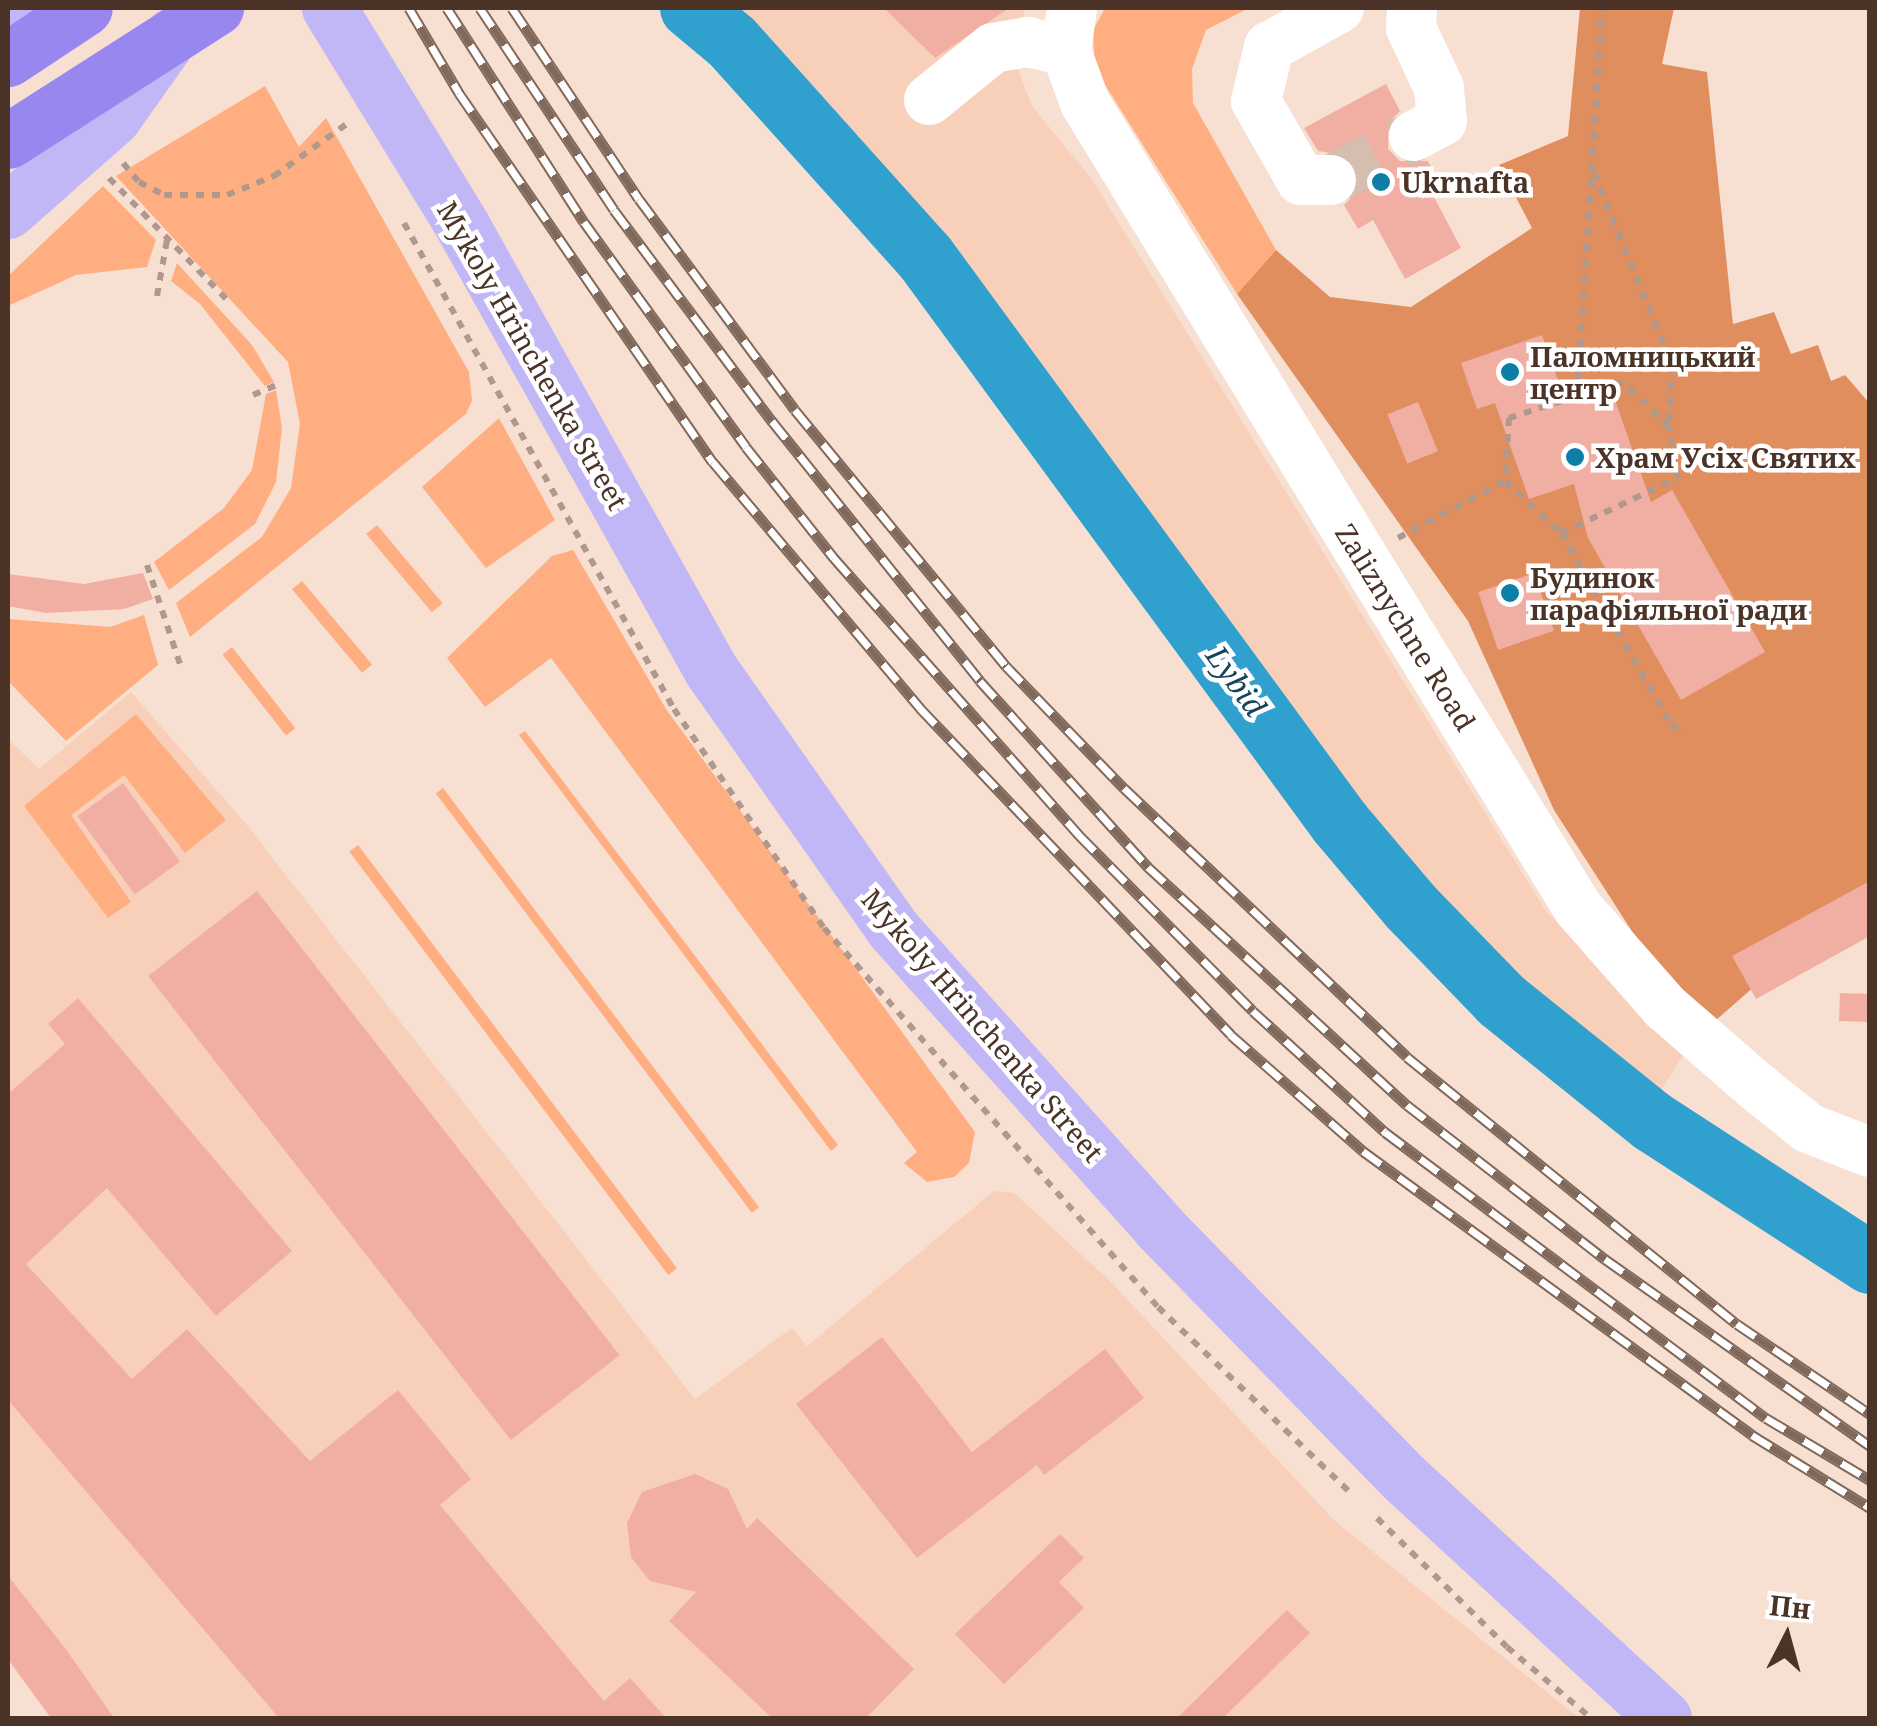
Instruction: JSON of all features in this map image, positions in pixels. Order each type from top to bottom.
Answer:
[{"type":"highway","points":[[8,59],[85,8]]},
{"type":"highway","points":[[8,141],[195,20]]},
{"type":"main road","points":[[8,18],[46,8]]},
{"type":"main road","name":"Mykoly Hrinchenka Street","points":[[328,8],[463,227],[711,670],[892,928],[1186,1255],[1404,1478],[1664,1718]]},
{"type":"main road","points":[[8,211],[114,118],[195,20]]},
{"type":"street","points":[[1330,180],[1301,180],[1256,101],[1269,47],[1339,8]]},
{"type":"street","points":[[1412,8],[1411,28],[1439,88],[1442,120],[1414,136]]},
{"type":"street","points":[[929,100],[993,48],[1069,29]]},
{"type":"street","name":"Zaliznychne Road","points":[[1069,29],[1085,104],[1578,908],[1664,1006],[1756,1086],[1808,1128],[1870,1152]]},
{"type":"path","points":[[1577,395],[1602,8]]},
{"type":"path","points":[[122,162],[138,182],[164,195],[227,195],[274,176],[348,122]]},
{"type":"path","points":[[1562,533],[1678,478],[1669,427],[1672,365],[1594,172]]},
{"type":"path","points":[[105,174],[228,302]]},
{"type":"path","points":[[157,296],[167,239]]},
{"type":"path","points":[[1505,481],[1509,418],[1577,395],[1624,382],[1669,427]]},
{"type":"path","points":[[252,395],[282,384]]},
{"type":"path","points":[[1505,481],[1562,533],[1671,724],[1686,733]]},
{"type":"path","points":[[1384,546],[1505,481]]},
{"type":"path","points":[[147,564],[180,667]]},
{"type":"path","points":[[1336,1478],[1507,1648],[1591,1718]]},
{"type":"shaded area","points":[[707,8],[1025,8],[1017,67],[1032,106],[1091,178],[1546,911],[1686,1051],[1654,1101],[1514,995],[1413,897],[916,232]]},
{"type":"shaded area","points":[[1105,8],[1249,8],[1206,30],[1192,69],[1193,103],[1276,250],[1237,294],[1095,69],[1093,30]]},
{"type":"shaded area","points":[[1580,8],[1674,8],[1662,64],[1707,72],[1733,324],[1774,312],[1791,354],[1818,345],[1831,381],[1845,375],[1870,404],[1869,886],[1715,1021],[1664,981],[1554,810],[1468,621],[1237,294],[1276,250],[1330,297],[1411,307],[1532,228],[1499,165],[1568,136]]},
{"type":"shaded area","points":[[265,86],[299,147],[326,118],[469,372],[472,401],[466,414],[190,637],[176,603],[262,537],[291,488],[300,424],[288,362],[116,176]]},
{"type":"shaded area","points":[[103,186],[156,240],[147,267],[76,275],[8,306],[8,276]]},
{"type":"shaded area","points":[[177,263],[252,345],[274,382],[265,386],[200,304],[171,281]]},
{"type":"shaded area","points":[[276,390],[282,428],[276,482],[255,524],[169,590],[154,562],[224,508],[252,470],[266,394]]},
{"type":"shaded area","points":[[499,418],[555,520],[486,568],[422,487]]},
{"type":"shaded area","points":[[377,525],[443,603],[432,612],[366,534]]},
{"type":"shaded area","points":[[573,550],[666,709],[975,1132],[969,1163],[954,1177],[927,1182],[904,1163],[917,1152],[551,658],[485,707],[447,658],[552,556]]},
{"type":"shaded area","points":[[302,581],[372,664],[362,673],[292,589]]},
{"type":"shaded area","points":[[144,615],[158,665],[66,741],[8,681],[8,619],[110,627]]},
{"type":"shaded area","points":[[232,647],[295,728],[286,736],[223,654]]},
{"type":"shaded area","points":[[131,692],[246,824],[695,1399],[792,1328],[807,1346],[994,1191],[1014,1193],[1109,1280],[1336,1522],[1579,1718],[51,1718],[8,1660],[8,739],[39,769]]},
{"type":"shaded area","points":[[136,714],[226,820],[185,853],[124,775],[71,815],[131,902],[108,918],[24,806]]},
{"type":"shaded area","points":[[525,731],[838,1145],[831,1151],[519,735]]},
{"type":"shaded area","points":[[443,788],[759,1207],[752,1213],[436,793]]},
{"type":"shaded area","points":[[358,845],[677,1268],[668,1275],[349,852]]},
{"type":"building","points":[[884,8],[1009,8],[935,58]]},
{"type":"building","name":"Ukrnafta","points":[[1386,84],[1400,111],[1389,122],[1388,149],[1400,161],[1428,161],[1437,179],[1427,184],[1461,248],[1405,279],[1373,220],[1358,229],[1344,205],[1356,193],[1355,165],[1344,155],[1318,151],[1304,128]]},
{"type":"building","points":[[1542,335],[1566,404],[1611,389],[1651,502],[1672,490],[1765,652],[1681,700],[1588,538],[1574,484],[1529,499],[1495,403],[1477,409],[1461,363]]},
{"type":"building","points":[[1418,402],[1438,451],[1407,464],[1387,414]]},
{"type":"building","points":[[143,573],[153,599],[124,609],[46,613],[8,606],[8,574],[84,584]]},
{"type":"building","name":"Будинок парафіяльної ради","points":[[1534,573],[1554,631],[1498,650],[1478,592]]},
{"type":"building","points":[[123,783],[180,861],[135,894],[78,816]]},
{"type":"building","points":[[1870,881],[1870,936],[1756,999],[1732,956]]},
{"type":"building","points":[[257,891],[620,1355],[511,1440],[148,976]]},
{"type":"building","points":[[1840,993],[1870,994],[1869,1022],[1839,1021]]},
{"type":"building","points":[[78,998],[292,1251],[216,1316],[107,1188],[26,1264],[132,1379],[187,1329],[310,1461],[398,1390],[471,1479],[440,1505],[604,1701],[630,1678],[666,1718],[279,1718],[8,1400],[8,1094],[65,1044],[48,1024]]},
{"type":"building","points":[[882,1337],[972,1452],[1105,1349],[1144,1398],[1044,1475],[1037,1465],[917,1558],[796,1404]]},
{"type":"building","points":[[695,1474],[728,1489],[747,1529],[757,1518],[914,1669],[866,1718],[772,1718],[669,1621],[696,1592],[650,1581],[631,1557],[627,1523],[642,1492]]},
{"type":"building","points":[[1060,1534],[1084,1558],[1059,1582],[1084,1608],[1004,1684],[955,1634]]},
{"type":"building","points":[[8,1576],[114,1718],[51,1718],[8,1659]]},
{"type":"building","points":[[1287,1610],[1310,1633],[1223,1718],[1177,1718]]},
{"type":"waterway","name":"Lybid","points":[[691,8],[732,42],[925,257],[1340,823],[1411,907],[1501,1000],[1653,1122],[1870,1263]]},
{"type":"tunnel","points":[[1331,180],[1414,136]]},
{"type":"railway","points":[[409,8],[459,93],[713,462],[920,708],[1231,1035],[1363,1151],[1752,1435],[1870,1508]]},
{"type":"railway","points":[[447,8],[584,222],[746,447],[834,558],[1079,835],[1253,1011],[1385,1132],[1766,1418],[1870,1480]]},
{"type":"railway","points":[[480,8],[614,210],[772,421],[980,681],[1148,867],[1407,1105],[1605,1259],[1870,1446]]},
{"type":"railway","points":[[512,8],[639,199],[795,410],[1006,666],[1124,788],[1407,1057],[1737,1324],[1870,1414]]},
{"type":"place","name":"Ukrnafta","points":[[1381,182]]},
{"type":"place","name":"Паломницький центр","points":[[1510,372]]},
{"type":"place","name":"Храм Усіх Святих","points":[[1575,457]]},
{"type":"place","name":"Будинок парафіяльної ради","points":[[1510,593]]}]
